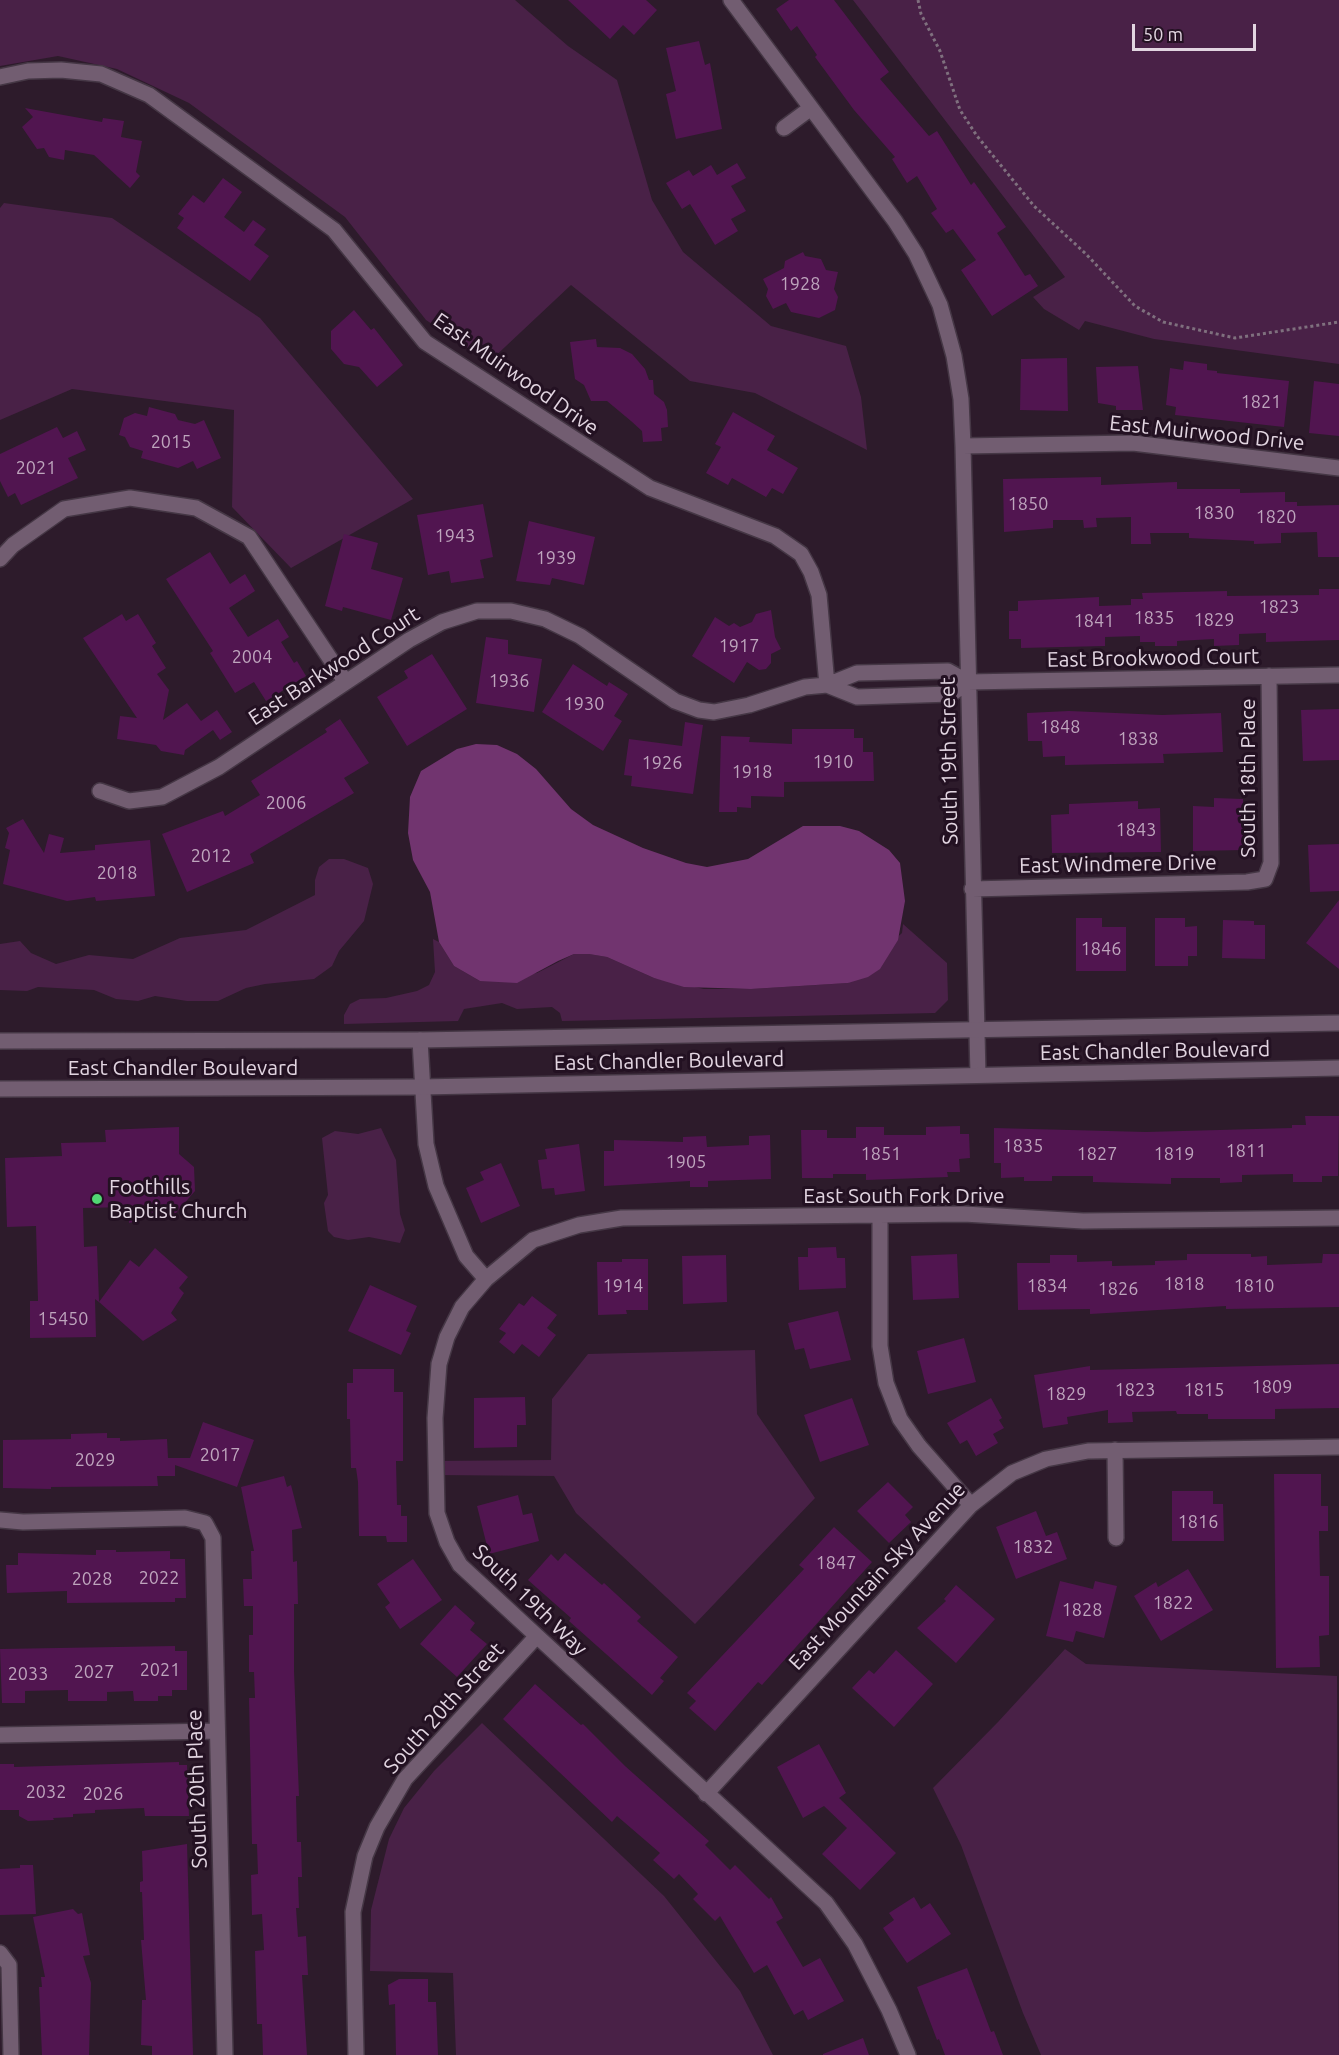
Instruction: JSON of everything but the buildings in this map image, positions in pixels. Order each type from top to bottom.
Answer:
[{"type":"street","name":"South 19th Street","points":[[731,0],[895,221],[916,254],[940,305],[956,367],[961,399],[963,446],[978,1076]]},
{"type":"street","name":"East Muirwood Drive","points":[[0,77],[28,71],[62,70],[101,74],[149,95],[334,230],[425,342],[650,488],[775,536],[801,555],[811,572],[819,595],[827,685]]},
{"type":"street","points":[[784,128],[811,108]]},
{"type":"street","name":"East Muirwood Drive","points":[[963,446],[1133,443],[1339,468]]},
{"type":"street","points":[[0,559],[13,545],[64,509],[130,498],[196,508],[249,537],[345,681]]},
{"type":"street","name":"East Barkwood Court","points":[[100,791],[129,801],[162,797],[219,767],[345,681],[442,622],[477,611],[511,611],[545,619],[580,636],[675,701],[699,710],[714,712],[749,705],[805,687],[827,685],[857,673],[948,671],[968,682]]},
{"type":"street","name":"East Brookwood Court","points":[[968,682],[1339,675]]},
{"type":"street","name":"South 18th Place","points":[[1265,879],[1271,863],[1269,676]]},
{"type":"street","points":[[827,685],[857,697],[951,694],[968,682]]},
{"type":"street","name":"East Windmere Drive","points":[[972,889],[1246,882],[1265,879]]},
{"type":"street","name":"East Chandler Boulevard","points":[[0,1041],[420,1040],[1339,1023]]},
{"type":"street","points":[[420,1040],[426,1144],[436,1186],[466,1256],[486,1279]]},
{"type":"street","name":"East Chandler Boulevard","points":[[0,1089],[423,1087],[1339,1068]]},
{"type":"street","name":"East South Fork Drive","points":[[486,1279],[533,1240],[579,1225],[622,1218],[964,1214],[1083,1221],[1339,1218]]},
{"type":"street","points":[[880,1215],[880,1346],[886,1383],[900,1419],[912,1437],[971,1505]]},
{"type":"street","name":"South 19th Way","points":[[486,1279],[462,1308],[447,1337],[438,1364],[435,1419],[437,1514],[447,1542],[459,1565],[826,1903],[855,1944],[889,2010],[908,2055]]},
{"type":"street","name":"East Mountain Sky Avenue","points":[[706,1794],[971,1505],[992,1486],[1030,1464],[1064,1455],[1115,1450],[1339,1447]]},
{"type":"street","points":[[1115,1450],[1116,1538]]},
{"type":"street","name":"South 20th Place","points":[[0,1520],[23,1522],[185,1518],[205,1523],[213,1538],[225,2055]]},
{"type":"street","name":"South 20th Street","points":[[356,2055],[353,1912],[365,1856],[377,1827],[405,1779],[536,1637]]},
{"type":"street","points":[[0,1735],[216,1731]]},
{"type":"street","points":[[1,1953],[9,1965],[11,2055]]},
{"type":"path","points":[[918,0],[921,14],[940,51],[960,110],[976,136],[1034,206],[1086,254],[1135,306],[1163,322],[1235,338],[1339,322]]},
{"type":"shaded area","points":[[0,0],[515,0],[568,46],[617,80],[652,200],[683,252],[771,326],[846,346],[861,397],[867,450],[755,393],[690,381],[571,285],[489,362],[426,320],[345,217],[189,103],[117,69],[58,56],[0,66]]},
{"type":"shaded area","points":[[853,0],[1339,0],[1339,364],[1154,339],[1085,321],[1079,330],[1044,309],[1033,297],[1065,277]]},
{"type":"shaded area","points":[[4,203],[112,218],[260,318],[413,499],[291,568],[232,507],[234,410],[72,389],[0,420],[0,208]]},
{"type":"shaded area","points":[[476,744],[497,745],[517,754],[536,769],[571,809],[593,825],[643,848],[686,863],[707,867],[748,859],[803,826],[840,826],[859,831],[889,850],[900,863],[905,901],[898,940],[880,969],[868,977],[848,983],[751,989],[684,987],[654,978],[607,957],[589,954],[574,954],[517,983],[480,981],[454,966],[439,942],[430,892],[413,860],[408,833],[410,797],[421,771],[457,749]]},
{"type":"shaded area","points":[[329,859],[344,859],[368,868],[373,884],[364,921],[339,951],[332,966],[314,979],[246,988],[218,1001],[187,1001],[155,996],[138,1001],[116,999],[94,990],[38,987],[27,991],[0,990],[0,944],[20,941],[31,953],[56,964],[89,955],[133,959],[180,938],[246,930],[315,895],[315,880],[319,867]]},
{"type":"shaded area","points":[[903,924],[947,963],[948,1000],[935,1013],[562,1021],[560,1013],[552,1007],[517,1009],[502,1003],[464,1009],[458,1021],[344,1024],[344,1015],[350,1004],[360,999],[386,998],[417,991],[429,985],[435,972],[433,939],[439,942],[454,966],[480,981],[537,973],[574,954],[589,954],[607,957],[654,978],[704,989],[751,989],[848,983],[902,933]]},
{"type":"shaded area","points":[[381,1128],[396,1160],[400,1214],[405,1230],[400,1243],[369,1237],[348,1240],[334,1237],[328,1231],[324,1203],[328,1195],[322,1138],[335,1131],[358,1134]]},
{"type":"shaded area","points":[[755,1350],[757,1414],[815,1498],[695,1624],[576,1513],[554,1476],[435,1475],[435,1461],[551,1460],[552,1399],[588,1354]]},
{"type":"shaded area","points":[[1065,1649],[1086,1664],[1337,1676],[1339,2055],[1041,2055],[1023,2013],[961,1845],[933,1788]]},
{"type":"shaded area","points":[[482,1723],[664,1896],[740,1991],[773,2055],[456,2055],[453,1973],[370,1971],[371,1910],[389,1839],[404,1808],[434,1771]]},
{"type":"place","name":"Foothills Baptist Church","points":[[97,1199]]}]
